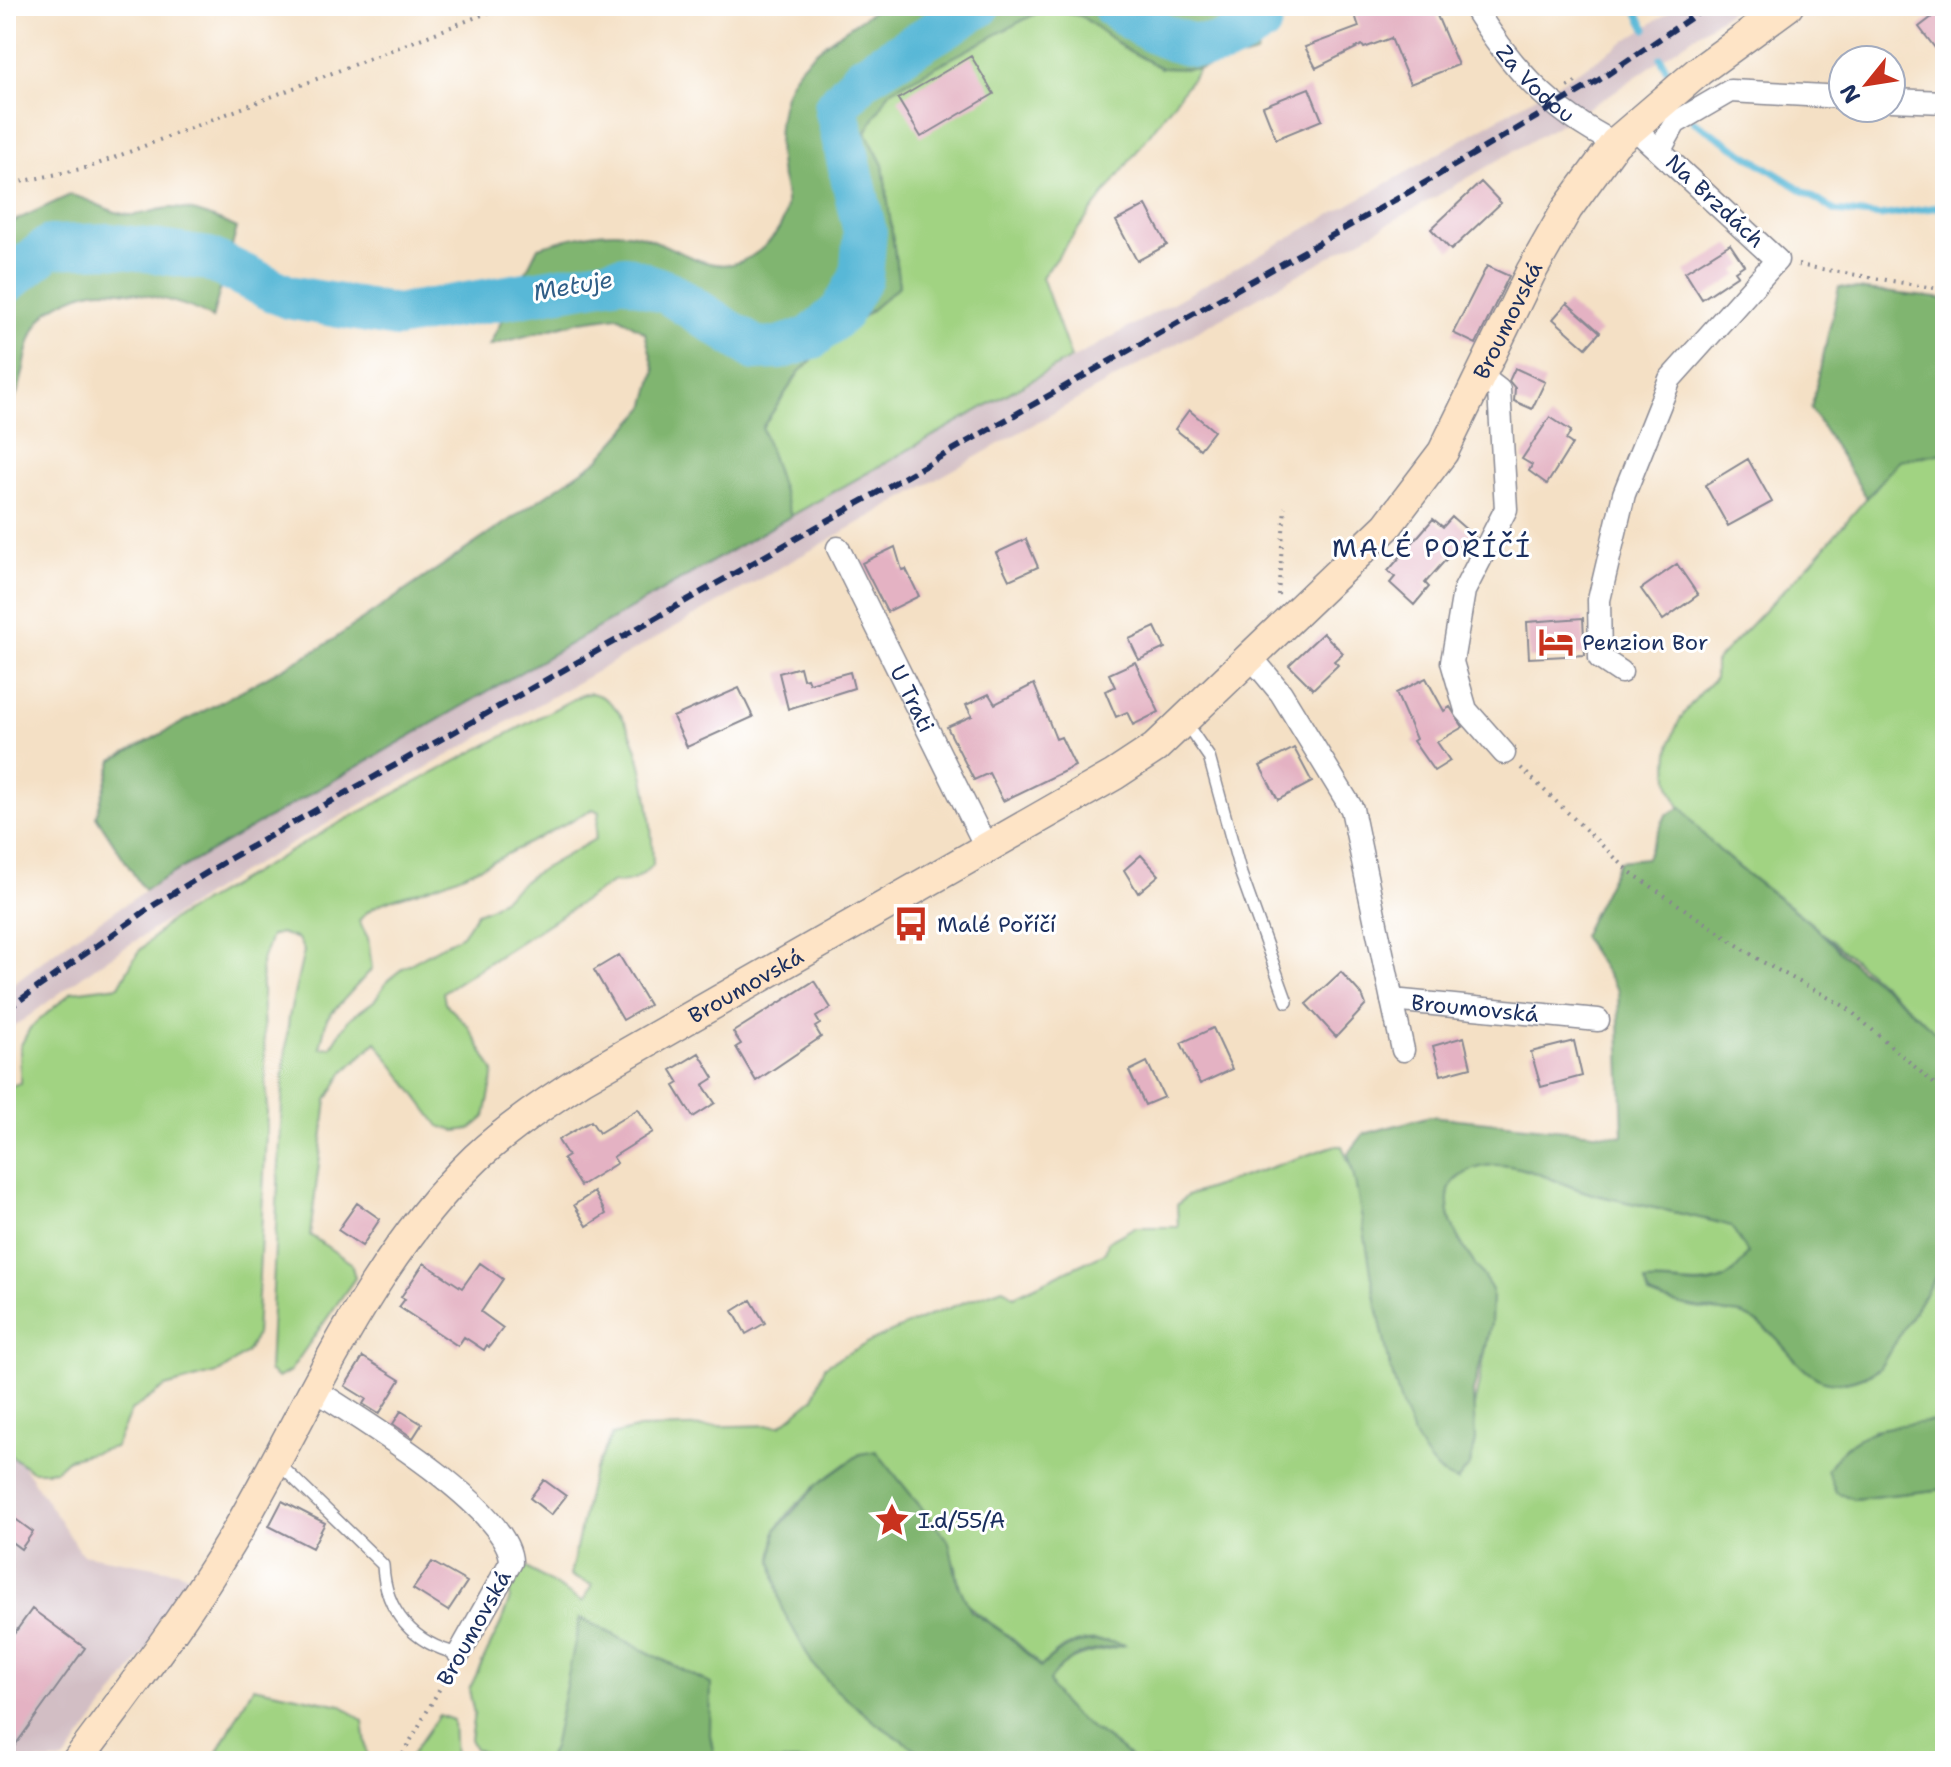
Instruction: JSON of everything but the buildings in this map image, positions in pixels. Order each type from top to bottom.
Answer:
[{"type":"main road","name":"Broumovská","points":[[77,1761],[210,1576],[342,1336],[411,1233],[454,1182],[505,1134],[582,1079],[1114,775],[1155,748],[1284,628],[1387,526],[1409,500],[1443,452],[1531,272],[1567,209],[1623,134],[1788,6]]},
{"type":"street","name":"Za Vodou","points":[[1473,6],[1525,80],[1585,128],[1623,134]]},
{"type":"street","points":[[1660,150],[1675,123],[1730,91],[1827,96]]},
{"type":"street","points":[[1907,101],[1945,102]]},
{"type":"street","name":"Na Brzdách","points":[[1623,134],[1660,150],[1777,260]]},
{"type":"street","points":[[1621,672],[1600,658],[1599,600],[1624,494],[1670,379],[1777,260]]},
{"type":"street","points":[[1482,377],[1499,390],[1506,509],[1464,591],[1452,662],[1466,710],[1504,753]]},
{"type":"street","name":"U Trati","points":[[838,548],[986,847]]},
{"type":"street","name":"Broumovská","points":[[1252,658],[1281,693],[1352,809],[1392,1000],[1598,1020]]},
{"type":"street","points":[[1392,1000],[1403,1050]]},
{"type":"street","name":"Broumovská","points":[[312,1388],[421,1457],[483,1516],[511,1550],[511,1562],[459,1654]]},
{"type":"lane","points":[[1185,721],[1209,757],[1241,874],[1287,1002]]},
{"type":"lane","points":[[275,1461],[383,1565],[384,1586],[395,1612],[419,1640],[459,1654]]},
{"type":"path","points":[[6,185],[90,167],[505,6]]},
{"type":"path","name":"Na Brzdách","points":[[1777,260],[1840,274],[1945,290]]},
{"type":"path","points":[[1284,628],[1276,613],[1285,507]]},
{"type":"path","points":[[1504,753],[1630,872],[1761,961],[1846,1007],[1945,1093]]},
{"type":"path","name":"Broumovská","points":[[399,1761],[459,1654]]},
{"type":"shaded area","points":[[1678,6],[1738,6],[1608,96],[1425,203],[240,873],[95,967],[6,1033],[6,989],[74,937],[222,842],[791,516],[1407,172],[1589,65]]},
{"type":"shaded area","points":[[6,1440],[82,1554],[177,1571],[199,1579],[64,1761],[6,1761]]},
{"type":"green space","points":[[880,6],[1271,6],[1256,54],[1199,69],[1161,68],[1124,48],[1081,16],[1044,9],[890,91],[866,132],[883,165],[899,286],[800,371],[762,428],[791,516],[144,890],[96,816],[113,760],[322,647],[598,460],[645,408],[655,371],[645,333],[618,316],[581,321],[489,346],[538,247],[583,236],[617,232],[654,240],[693,258],[719,265],[741,261],[760,250],[776,234],[785,215],[786,196],[778,145],[782,107],[789,84],[813,54]]},
{"type":"green space","points":[[1044,9],[1081,15],[1124,48],[1161,68],[1199,69],[1042,277],[1071,358],[791,516],[762,428],[800,371],[899,286],[883,165],[865,132],[889,91]]},
{"type":"green space","points":[[70,195],[121,214],[180,208],[237,228],[212,319],[189,307],[137,293],[93,291],[67,300],[48,312],[36,327],[18,390],[6,413],[6,225]]},
{"type":"green space","points":[[1839,287],[1945,299],[1945,453],[1899,460],[1867,498],[1811,409]]},
{"type":"green space","points":[[1945,453],[1945,1041],[1812,924],[1706,838],[1675,798],[1668,762],[1678,722],[1715,678],[1715,662],[1816,557],[1899,460]]},
{"type":"green space","points":[[591,693],[609,702],[623,718],[634,741],[647,794],[653,865],[635,879],[613,882],[443,992],[445,1003],[468,1026],[494,1072],[485,1117],[471,1129],[455,1131],[439,1126],[376,1042],[343,1073],[327,1100],[310,1235],[351,1263],[355,1278],[290,1371],[278,1378],[269,1371],[283,1081],[289,1017],[304,951],[298,939],[280,933],[271,936],[261,963],[267,1113],[256,1336],[246,1353],[220,1372],[165,1387],[131,1411],[115,1447],[68,1459],[56,1470],[45,1471],[32,1471],[6,1452],[6,1088],[20,1083],[20,1047],[30,1028],[72,992],[119,986],[138,952],[170,921],[341,822],[581,695]],"holes":[[[593,809],[599,812],[595,839],[532,875],[492,907],[477,913],[462,935],[403,968],[388,980],[374,1001],[349,1019],[331,1047],[320,1048],[327,1018],[372,969],[368,938],[359,921],[371,909],[486,864]]]},
{"type":"green space","points":[[1682,807],[1709,841],[1741,870],[1810,923],[1945,1041],[1945,1261],[1879,1369],[1853,1380],[1832,1382],[1816,1378],[1764,1327],[1746,1316],[1685,1306],[1650,1295],[1645,1282],[1703,1284],[1727,1277],[1738,1268],[1748,1253],[1731,1226],[1593,1194],[1519,1168],[1494,1165],[1467,1172],[1451,1185],[1450,1218],[1462,1244],[1492,1290],[1491,1324],[1473,1392],[1475,1440],[1470,1465],[1457,1481],[1432,1464],[1412,1431],[1396,1386],[1348,1154],[1364,1134],[1430,1116],[1623,1136],[1618,991],[1582,936],[1619,861],[1646,858],[1666,815]]},
{"type":"green space","points":[[1333,1146],[1342,1146],[1359,1186],[1378,1311],[1396,1386],[1470,1465],[1475,1440],[1473,1411],[1491,1324],[1492,1290],[1462,1244],[1450,1218],[1451,1185],[1467,1172],[1494,1165],[1519,1168],[1593,1194],[1731,1226],[1749,1253],[1738,1268],[1727,1277],[1703,1284],[1645,1282],[1649,1295],[1746,1316],[1779,1341],[1804,1368],[1817,1378],[1833,1383],[1853,1380],[1879,1369],[1945,1261],[1945,1420],[1873,1430],[1854,1499],[1945,1489],[1945,1761],[1133,1761],[1075,1716],[1055,1695],[1048,1681],[1073,1659],[1124,1645],[1079,1642],[1059,1650],[1041,1667],[1014,1640],[967,1603],[958,1582],[956,1567],[876,1452],[860,1454],[817,1485],[792,1509],[776,1530],[772,1560],[782,1609],[876,1723],[933,1761],[715,1761],[710,1735],[710,1684],[581,1618],[553,1748],[546,1761],[504,1761],[475,1749],[470,1739],[474,1714],[469,1690],[501,1623],[510,1598],[509,1583],[520,1564],[583,1602],[592,1585],[570,1576],[592,1476],[612,1435],[639,1428],[781,1425],[814,1398],[825,1366],[868,1343],[1003,1288],[1014,1296],[1105,1253],[1108,1242],[1135,1227],[1178,1227],[1177,1205],[1187,1196]]},
{"type":"green space","points":[[1945,1420],[1945,1489],[1854,1499],[1836,1492],[1827,1470],[1850,1444],[1878,1430]]},
{"type":"green space","points":[[876,1451],[949,1542],[958,1584],[971,1611],[1007,1635],[1041,1667],[1060,1651],[1080,1643],[1101,1641],[1126,1645],[1073,1658],[1049,1681],[1056,1695],[1075,1716],[1133,1761],[933,1761],[876,1723],[835,1689],[812,1663],[782,1609],[772,1560],[776,1530],[817,1485],[860,1454]]},
{"type":"green space","points":[[580,1618],[711,1684],[710,1735],[715,1761],[546,1761],[553,1748]]},
{"type":"green space","points":[[253,1687],[341,1705],[363,1721],[368,1761],[213,1761]]},
{"type":"green space","points":[[439,1715],[453,1720],[455,1761],[407,1761]]},
{"type":"waterway","name":"Metuje","points":[[6,282],[50,247],[110,245],[209,259],[288,297],[397,316],[625,277],[669,293],[756,349],[779,348],[811,338],[841,312],[861,277],[865,232],[836,107],[864,76],[979,6]]},
{"type":"waterway","name":"Metuje","points":[[1114,6],[1164,36],[1192,45],[1207,46],[1230,40],[1260,23],[1264,6]]},
{"type":"waterway","points":[[1634,6],[1646,29]]},
{"type":"waterway","points":[[1661,58],[1666,69]]},
{"type":"waterway","points":[[1693,121],[1835,211],[1880,216],[1945,206]]},
{"type":"railway","points":[[6,1010],[154,905],[231,858],[1416,188],[1599,80],[1708,6]]},
{"type":"place","name":"Penzion Bor","points":[[1556,642]]},
{"type":"place","name":"Malé Poříčí","points":[[911,924]]},
{"type":"place","name":"I.d/55/A","points":[[892,1520]]},
{"type":"district","name":"MALÉ POŘÍČÍ","points":[[1432,547]]}]
